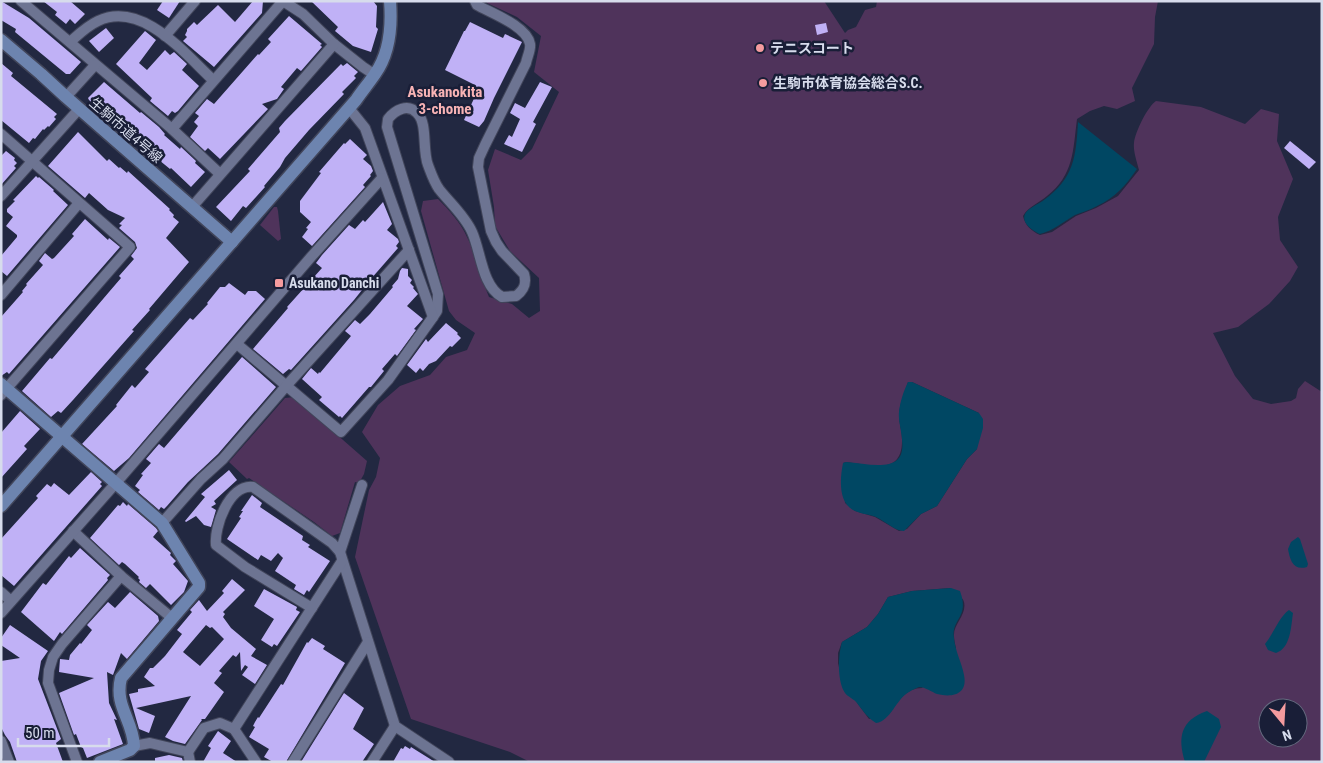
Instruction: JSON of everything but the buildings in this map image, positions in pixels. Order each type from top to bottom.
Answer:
[{"type":"street","points":[[21,1],[172,129],[220,174]]},
{"type":"street","points":[[165,36],[195,1]]},
{"type":"street","points":[[172,129],[283,1],[302,14],[334,44],[375,75]]},
{"type":"street","points":[[1,506],[375,75],[387,49],[391,19],[390,1]]},
{"type":"street","points":[[237,344],[341,432],[388,380],[433,317],[437,311],[438,294],[387,127],[388,119],[400,109],[416,110],[421,117],[427,162],[434,181],[466,221],[472,232],[490,288],[502,297],[516,296],[525,286],[524,274],[496,242],[491,231],[478,167],[485,145],[526,63],[530,51],[530,43],[519,28],[477,5],[475,1]]},
{"type":"street","points":[[70,42],[100,20],[113,17],[130,17],[144,21],[165,36],[213,80]]},
{"type":"street","name":"生駒市道4号線","points":[[1,40],[232,242]]},
{"type":"street","points":[[192,208],[334,44]]},
{"type":"street","points":[[66,97],[95,65]]},
{"type":"street","points":[[348,108],[365,128],[433,317]]},
{"type":"street","points":[[1,196],[79,109]]},
{"type":"street","points":[[1,134],[130,247],[3,389],[162,522],[199,583],[199,587],[121,678],[118,697],[133,738],[134,746]]},
{"type":"street","points":[[1,612],[382,178]]},
{"type":"street","points":[[1,295],[79,204]]},
{"type":"street","points":[[162,522],[200,479],[223,459],[409,250]]},
{"type":"street","points":[[234,729],[312,608],[341,556],[362,485]]},
{"type":"street","points":[[312,608],[245,567],[216,545],[215,534],[227,505],[234,494],[241,489],[247,486],[252,487],[332,543],[341,556],[395,726],[449,762]]},
{"type":"street","points":[[72,531],[121,576],[172,618]]},
{"type":"street","points":[[76,762],[48,683],[49,670],[62,644],[121,576]]},
{"type":"street","points":[[1,592],[11,601]]},
{"type":"street","points":[[293,762],[368,642]]},
{"type":"street","points":[[100,762],[130,750],[134,746],[150,743],[189,757],[204,728],[220,723],[234,729],[253,760]]},
{"type":"street","points":[[372,762],[395,726]]},
{"type":"street","points":[[1,741],[9,762]]},
{"type":"shaded area","points":[[486,1],[824,1],[845,33],[856,27],[865,10],[876,7],[877,1],[1158,1],[1155,17],[1154,44],[1132,88],[1135,101],[1117,109],[1104,106],[1090,111],[1077,119],[1071,161],[1063,179],[1056,188],[1023,216],[1029,227],[1040,235],[1052,232],[1076,216],[1118,196],[1139,170],[1134,149],[1135,138],[1139,126],[1156,101],[1201,107],[1245,124],[1261,109],[1279,114],[1277,141],[1293,179],[1278,217],[1280,240],[1298,267],[1290,281],[1269,304],[1238,327],[1213,333],[1235,376],[1253,399],[1271,404],[1291,401],[1296,398],[1298,389],[1305,381],[1322,392],[1322,762],[530,762],[510,752],[411,719],[355,557],[369,490],[376,477],[380,458],[362,432],[378,405],[400,386],[430,375],[446,357],[467,350],[475,333],[456,320],[449,311],[421,211],[423,201],[438,199],[458,222],[470,244],[489,297],[512,304],[529,318],[540,311],[539,278],[510,251],[495,226],[488,170],[495,149],[521,160],[532,149],[559,92],[534,72],[541,36],[517,17]],"holes":[[[908,382],[912,382],[979,413],[977,449],[967,459],[937,506],[921,514],[907,529],[899,531],[875,517],[855,511],[845,503],[843,463],[884,466],[897,459],[901,451],[902,439],[899,412]],[[950,588],[964,602],[964,611],[954,632],[956,648],[922,688],[907,692],[891,712],[869,719],[844,689],[838,663],[838,653],[842,642],[867,627],[878,614],[888,597],[912,591]]]},
{"type":"shaded area","points":[[274,207],[277,207],[278,211],[281,239],[278,241],[260,225]]},
{"type":"shaded area","points":[[294,397],[367,461],[364,474],[359,483],[355,482],[340,533],[332,536],[249,478],[247,479],[229,462],[285,398]]},
{"type":"water","points":[[1078,122],[1137,169],[1115,195],[1040,234],[1031,229],[1026,223],[1025,214],[1054,192],[1067,175],[1072,166]]},
{"type":"water","points":[[908,382],[912,382],[979,413],[983,419],[983,428],[977,449],[967,459],[937,506],[921,514],[904,531],[901,531],[876,517],[853,510],[848,506],[842,496],[841,476],[843,463],[884,465],[896,461],[900,456],[902,441],[899,412],[902,396]]},
{"type":"water","points":[[1298,537],[1308,564],[1307,567],[1295,566],[1290,557],[1288,549],[1291,542]]},
{"type":"water","points":[[951,588],[960,591],[963,607],[955,626],[954,638],[964,675],[964,687],[954,695],[943,695],[919,687],[904,695],[886,718],[876,723],[868,717],[842,688],[839,668],[842,642],[867,627],[878,614],[888,597],[912,591]]},
{"type":"water","points":[[1289,610],[1293,613],[1291,630],[1285,646],[1276,653],[1268,650],[1265,644],[1282,617]]},
{"type":"water","points":[[1207,711],[1219,719],[1221,727],[1204,762],[1185,762],[1181,745],[1183,730],[1191,719]]},
{"type":"place","name":"テニスコート","points":[[760,48]]},
{"type":"place","name":"生駒市体育協会総合S.C.","points":[[763,83]]},
{"type":"place","name":"Asukano Danchi","points":[[279,283]]},
{"type":"district","name":"Asukanokita 3-chome","points":[[445,100]]}]
